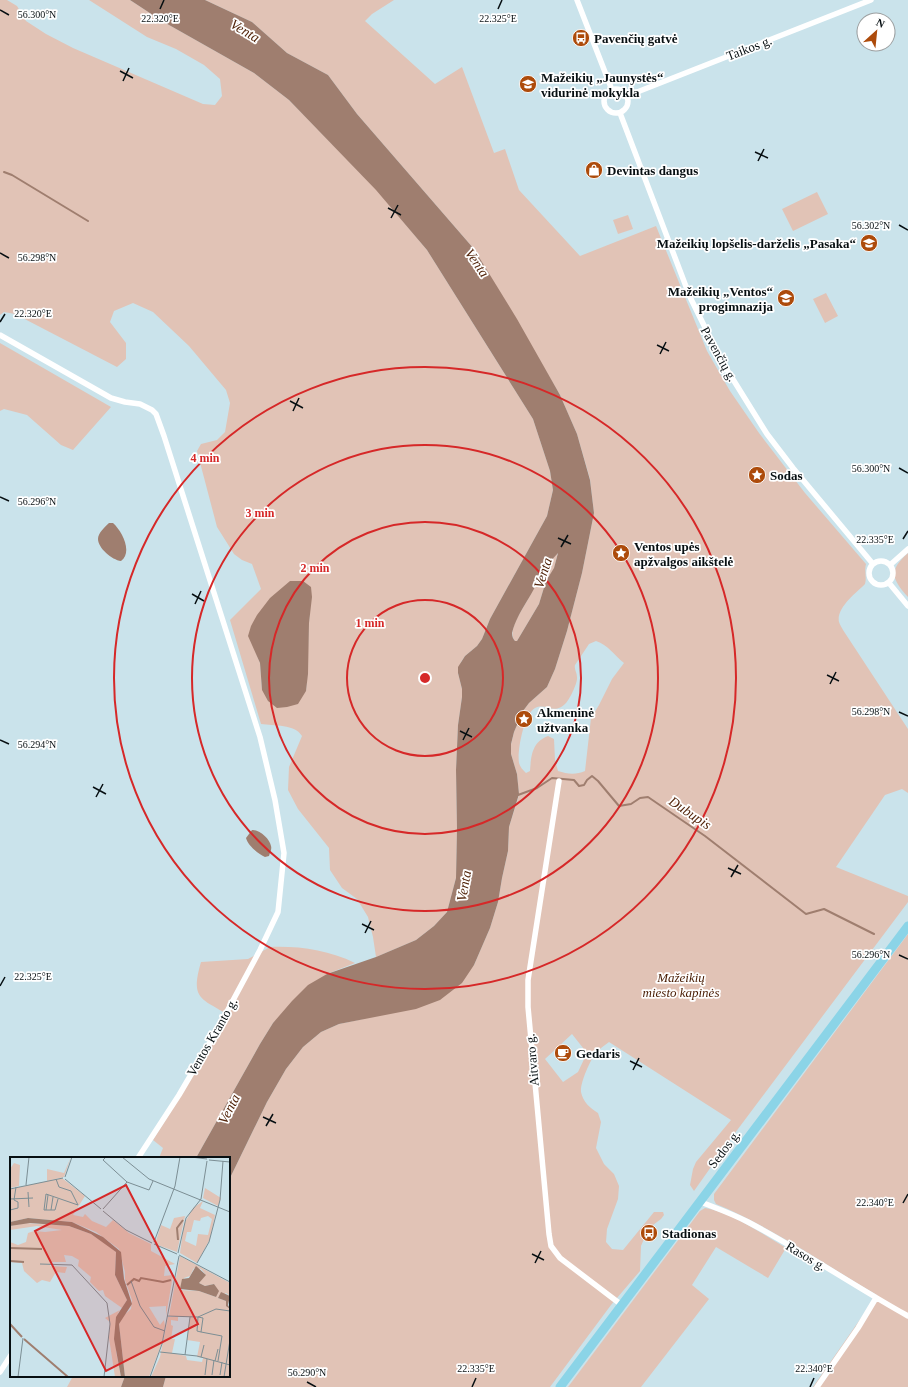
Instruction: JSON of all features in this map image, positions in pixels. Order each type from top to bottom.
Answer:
[{"type":"main road","name":"Sedos g.","points":[[560,1387],[623,1306],[908,926]]},
{"type":"street","points":[[577,0],[612,90]]},
{"type":"street","name":"Taikos g.","points":[[627,96],[871,0]]},
{"type":"street","points":[[612,90],[619,90],[627,96],[627,106],[620,113],[610,112],[604,105],[606,94],[612,90]]},
{"type":"street","name":"Pavenčių g.","points":[[620,113],[690,297],[721,360],[767,434],[793,468],[873,564]]},
{"type":"street","name":"Ventos Kranto g.","points":[[0,334],[111,398],[147,406],[156,414],[260,737],[275,800],[284,853],[278,912],[260,950],[216,1032],[179,1095],[139,1157]]},
{"type":"street","points":[[890,565],[908,549]]},
{"type":"street","points":[[876,562],[884,562],[890,565],[893,577],[888,583],[882,586],[872,582],[869,571],[873,564],[876,562]]},
{"type":"street","points":[[888,583],[908,606]]},
{"type":"street","name":"Aitvaro g.","points":[[559,781],[528,980],[528,1007],[549,1234],[551,1246],[560,1258],[623,1306]]},
{"type":"street","name":"Rasos g.","points":[[701,1202],[747,1221],[908,1316]]},
{"type":"street","points":[[817,1387],[858,1328],[876,1298]]},
{"type":"street","points":[[0,1372],[10,1357]]},
{"type":"green space","points":[[0,0],[7,0],[17,6],[26,21],[46,34],[73,48],[203,104],[215,105],[222,96],[220,79],[204,65],[176,49],[147,37],[89,0],[130,0],[162,21],[254,73],[289,100],[376,189],[427,250],[533,419],[550,471],[553,490],[547,516],[490,619],[482,639],[461,662],[458,673],[462,689],[462,697],[458,725],[456,770],[456,878],[447,912],[434,926],[416,940],[376,957],[368,917],[357,899],[342,888],[330,870],[329,848],[298,809],[288,790],[289,767],[302,736],[299,732],[289,727],[261,724],[230,620],[261,589],[252,564],[242,560],[234,554],[217,527],[197,451],[201,444],[217,440],[225,432],[230,403],[226,390],[189,346],[153,312],[133,303],[114,311],[110,322],[126,343],[126,359],[117,367],[15,314],[4,312],[0,315]],"holes":[[[310,611],[306,691],[262,690],[260,663],[256,653]]]},
{"type":"green space","name":"Mažeikių miesto kapinės","points":[[205,0],[394,0],[372,14],[365,21],[435,84],[462,67],[494,153],[505,149],[519,190],[580,256],[656,226],[707,351],[730,391],[759,433],[805,493],[866,564],[865,584],[844,606],[839,617],[839,622],[908,729],[908,793],[902,789],[885,795],[836,867],[908,896],[908,902],[735,1133],[694,1191],[690,1185],[696,1162],[731,1120],[609,1042],[598,1050],[593,1057],[584,1078],[581,1092],[583,1099],[587,1104],[598,1113],[601,1122],[596,1148],[604,1164],[614,1174],[619,1186],[618,1199],[607,1229],[606,1242],[612,1249],[623,1250],[654,1212],[663,1212],[664,1215],[646,1234],[641,1246],[640,1271],[611,1305],[550,1387],[163,1387],[166,1377],[230,1377],[230,1178],[267,1102],[286,1069],[303,1047],[321,1032],[339,1024],[363,1019],[474,965],[490,928],[498,902],[508,851],[509,827],[519,795],[517,774],[511,754],[511,744],[514,732],[523,711],[529,703],[547,687],[555,669],[567,631],[582,573],[594,513],[590,479],[577,434],[560,395],[474,249],[357,114],[328,75],[287,53],[252,22]],"holes":[[[596,641],[624,663],[612,679],[591,718],[585,771],[572,774],[558,771],[555,760],[554,739],[548,736],[539,742],[533,750],[530,771],[526,773],[519,763],[519,750],[522,733],[528,717],[535,708],[543,707],[554,709],[562,707],[566,703],[572,694],[576,683],[577,674],[575,665],[589,644]],[[572,1034],[587,1053],[578,1072],[563,1082],[545,1059]]]},
{"type":"green space","points":[[817,192],[828,214],[793,231],[782,209]]},
{"type":"green space","points":[[628,215],[633,229],[618,234],[613,220]]},
{"type":"green space","points":[[826,293],[838,316],[825,323],[813,299]]},
{"type":"green space","points":[[0,343],[111,407],[73,450],[61,445],[27,415],[4,409],[0,411]]},
{"type":"green space","points":[[558,552],[554,569],[546,581],[539,604],[517,641],[515,641],[513,632],[516,620],[545,569]]},
{"type":"green space","points":[[908,553],[908,597],[898,585],[894,575],[897,565]]},
{"type":"green space","points":[[908,934],[908,1387],[813,1387],[877,1295],[778,1235],[716,1204],[714,1194]]},
{"type":"green space","points":[[270,947],[292,947],[324,952],[355,963],[327,974],[273,1023],[197,1157],[159,1157],[163,1148],[153,1140],[230,1016],[205,1001],[200,996],[197,984],[201,962],[248,959]]},
{"type":"green space","points":[[705,1208],[726,1214],[786,1248],[768,1278],[716,1247],[692,1285],[709,1299],[641,1387],[568,1387],[700,1211]]},
{"type":"green space","points":[[72,1377],[125,1377],[121,1387],[67,1387]]},
{"type":"water","name":"Venta","points":[[130,0],[205,0],[252,22],[287,53],[328,75],[357,114],[474,249],[517,319],[560,395],[577,434],[590,480],[594,513],[582,573],[567,631],[555,669],[547,687],[529,703],[523,711],[514,732],[511,744],[511,754],[517,774],[519,794],[509,827],[508,851],[498,902],[490,928],[474,965],[462,983],[440,1000],[416,1009],[339,1024],[321,1032],[303,1047],[286,1069],[267,1102],[230,1178],[230,1157],[197,1157],[273,1023],[308,985],[327,974],[376,957],[416,940],[434,926],[447,912],[456,878],[456,770],[458,725],[462,697],[458,667],[465,656],[477,646],[482,639],[490,619],[547,516],[553,490],[550,471],[533,419],[427,250],[376,190],[289,100],[254,73],[162,21]],"holes":[[[558,553],[554,568],[546,581],[539,604],[517,641],[515,641],[512,633],[518,616],[545,570]]]},
{"type":"water","points":[[109,523],[113,523],[120,531],[125,542],[126,552],[121,561],[106,553],[100,546],[98,539],[99,535]]},
{"type":"water","points":[[290,581],[303,581],[311,587],[312,597],[309,623],[308,674],[306,691],[298,704],[277,708],[268,701],[262,690],[260,663],[248,636],[257,615],[270,598]]},
{"type":"water","points":[[252,830],[258,831],[269,840],[271,850],[269,856],[263,856],[247,841],[246,838]]},
{"type":"water","points":[[125,1377],[166,1377],[163,1387],[121,1387]]},
{"type":"waterway","points":[[4,172],[12,175],[88,221]]},
{"type":"waterway","name":"Dubupis","points":[[518,795],[537,788],[552,778],[574,780],[579,786],[584,785],[592,776],[619,806],[631,804],[640,798],[648,797],[705,836],[806,914],[824,909],[874,934]]},
{"type":"place","name":"Pavenčių gatvė","points":[[581,38]]},
{"type":"place","name":"Mažeikių „Jaunystės“ vidurinė mokykla","points":[[528,84]]},
{"type":"place","name":"Devintas dangus","points":[[594,170]]},
{"type":"place","name":"Mažeikių lopšelis-darželis „Pasaka“","points":[[869,243]]},
{"type":"place","name":"Mažeikių „Ventos“ progimnazija","points":[[786,298]]},
{"type":"place","name":"Sodas","points":[[757,475]]},
{"type":"place","name":"Ventos upės apžvalgos aikštelė","points":[[621,553]]},
{"type":"place","name":"Akmeninė užtvanka","points":[[524,719]]},
{"type":"place","name":"Gedaris","points":[[563,1053]]},
{"type":"place","name":"Stadionas","points":[[649,1233]]}]
